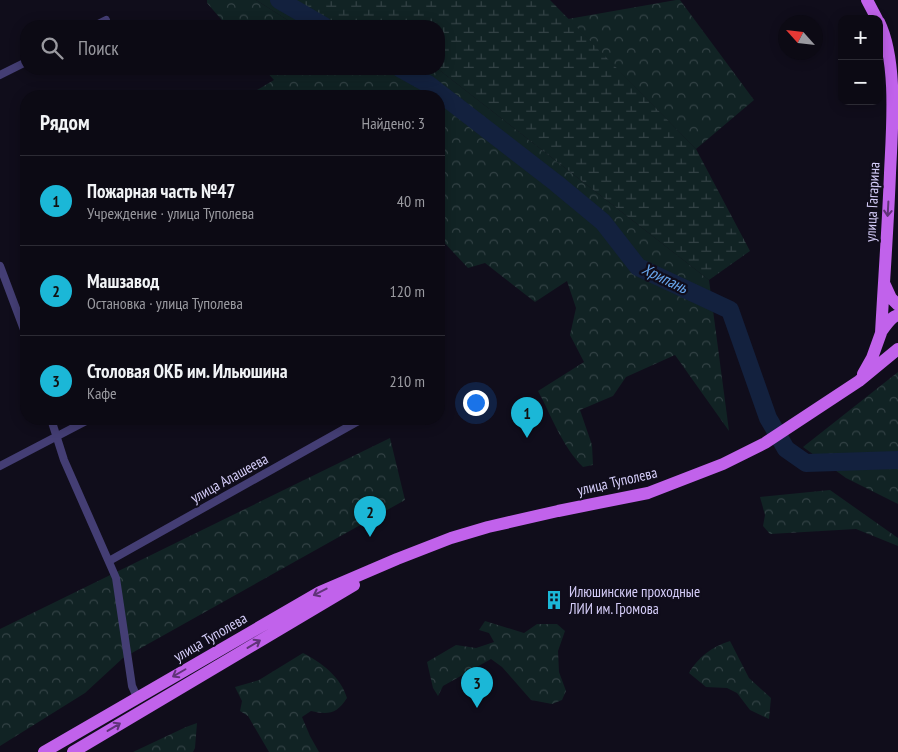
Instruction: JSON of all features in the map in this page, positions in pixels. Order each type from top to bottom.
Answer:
[{"type":"main road","name":"улица Гагарина","points":[[867,0],[875,15]]},
{"type":"main road","name":"улица Гагарина","points":[[860,380],[872,358],[881,333],[895,117],[891,62],[883,28]]},
{"type":"main road","points":[[884,282],[891,298],[898,305]]},
{"type":"main road","points":[[881,333],[888,322],[898,315]]},
{"type":"main road","name":"улица Туполева","points":[[44,752],[320,592],[397,559],[451,538],[488,527],[648,493],[723,464],[765,443],[825,404],[860,380],[898,349]]},
{"type":"main road","name":"улица Туполева","points":[[72,752],[397,559]]},
{"type":"street","points":[[0,76],[20,65]]},
{"type":"street","points":[[0,266],[4,288],[20,322]]},
{"type":"street","points":[[53,425],[64,460],[116,578],[132,686],[137,697]]},
{"type":"street","points":[[0,466],[79,425]]},
{"type":"street","name":"улица Алашеева","points":[[109,561],[351,425]]},
{"type":"green space","points":[[207,0],[256,0],[288,20],[222,20],[207,3]]},
{"type":"green space","points":[[256,0],[550,0],[696,149],[750,251],[709,280],[445,74],[445,20],[288,20]]},
{"type":"green space","points":[[680,0],[754,100],[696,149],[568,19]]},
{"type":"green space","points":[[445,74],[709,280],[729,431],[675,355],[626,377],[613,396],[580,410],[592,445],[593,465],[583,467],[563,441],[538,391],[584,362],[570,335],[576,308],[567,281],[535,302],[485,263],[468,268],[445,243],[445,90],[257,90],[274,80],[269,75]]},
{"type":"green space","points":[[898,372],[898,504],[846,478],[803,447]]},
{"type":"green space","points":[[390,438],[405,500],[123,658],[85,693],[0,746],[0,629]]},
{"type":"green space","points":[[830,490],[898,538],[898,546],[856,529],[770,534],[763,526],[765,515],[760,497]]},
{"type":"green space","points":[[485,621],[524,633],[537,624],[557,624],[565,631],[558,651],[559,672],[566,691],[562,700],[552,704],[531,700],[502,667],[491,659],[443,686],[438,696],[433,688],[427,662],[456,645],[476,648],[494,642],[489,633],[479,630]]},
{"type":"green space","points":[[730,641],[749,678],[771,698],[769,719],[750,710],[737,693],[727,688],[706,687],[689,673],[696,662],[706,653]]},
{"type":"green space","points":[[303,653],[330,671],[340,683],[347,698],[340,707],[332,712],[311,711],[302,717],[319,752],[269,752],[248,716],[240,711],[242,701],[235,687],[259,680]]},
{"type":"green space","points":[[197,723],[193,752],[133,752],[186,727]]},
{"type":"waterway","name":"Хрипань","points":[[279,0],[314,20]]},
{"type":"waterway","name":"Хрипань","points":[[412,75],[436,90]]},
{"type":"waterway","name":"Хрипань","points":[[445,97],[603,222],[638,267],[730,310],[768,418],[786,449],[806,463],[898,460]]},
{"type":"place","name":"Пожарная часть №47","points":[[527,438]]},
{"type":"place","name":"Машзавод","points":[[370,537]]},
{"type":"place","name":"Илюшинские проходные ЛИИ им. Громова","points":[[554,600]]},
{"type":"place","name":"Столовая ОКБ им. Ильюшина","points":[[477,708]]}]
